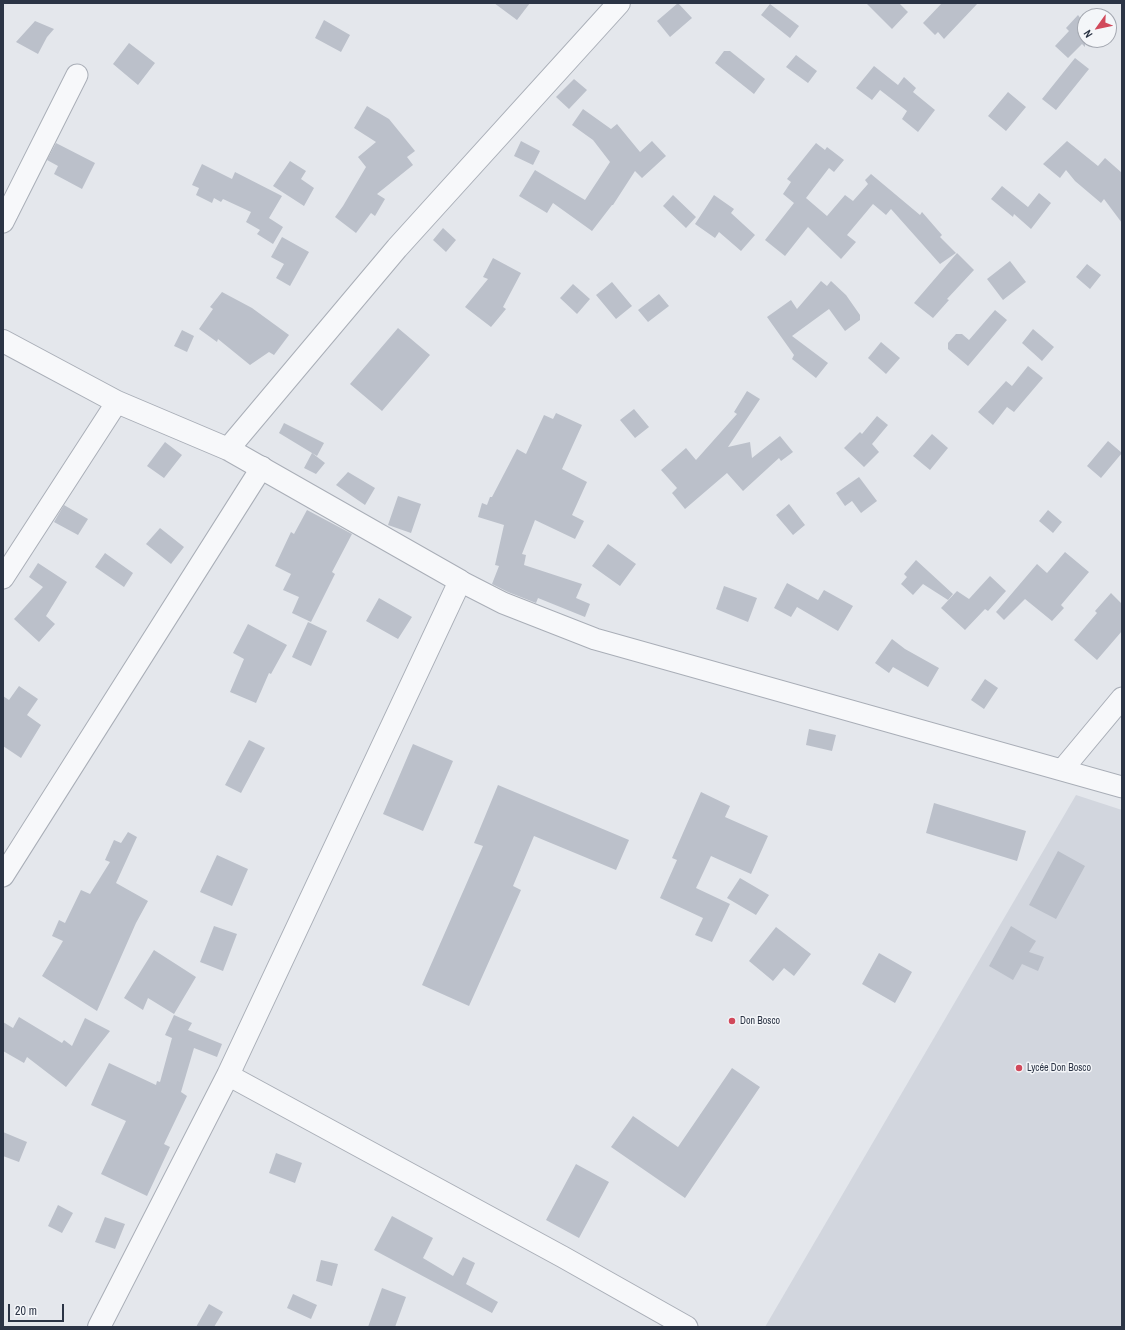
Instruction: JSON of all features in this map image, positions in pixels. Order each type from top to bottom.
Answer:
[{"type":"street","points":[[228,449],[397,248],[618,3]]},
{"type":"street","points":[[3,222],[77,76]]},
{"type":"street","points":[[3,341],[117,402],[228,449],[460,581],[503,603],[595,639],[1122,787]]},
{"type":"street","points":[[3,578],[117,402]]},
{"type":"street","points":[[3,876],[262,467]]},
{"type":"street","points":[[99,1327],[228,1074],[460,581]]},
{"type":"street","points":[[1062,770],[1122,698]]},
{"type":"street","points":[[228,1074],[563,1257],[687,1327]]},
{"type":"shaded area","name":"Lycée Don Bosco","points":[[1076,795],[1122,810],[1122,1327],[765,1327]]},
{"type":"building","points":[[494,3],[530,3],[517,20]]},
{"type":"building","points":[[678,3],[692,18],[670,37],[657,21]]},
{"type":"building","points":[[866,3],[899,3],[908,12],[892,29]]},
{"type":"building","points":[[942,3],[978,3],[944,39],[938,32],[935,35],[923,23]]},
{"type":"building","points":[[770,4],[799,26],[790,38],[761,15]]},
{"type":"building","points":[[1077,16],[1078,48],[1068,58],[1055,46],[1069,31],[1066,28]]},
{"type":"building","points":[[324,20],[350,35],[341,52],[315,38]]},
{"type":"building","points":[[35,21],[54,29],[47,37],[38,54],[16,42]]},
{"type":"building","points":[[129,43],[155,63],[138,85],[113,64]]},
{"type":"building","points":[[724,51],[730,51],[765,79],[754,94],[715,63]]},
{"type":"building","points":[[796,55],[817,71],[808,83],[786,67]]},
{"type":"building","points":[[1075,58],[1089,69],[1056,110],[1042,99]]},
{"type":"building","points":[[874,66],[898,85],[904,77],[916,88],[913,92],[935,110],[918,132],[902,119],[907,111],[880,90],[872,100],[856,88]]},
{"type":"building","points":[[574,79],[587,90],[569,109],[556,97]]},
{"type":"building","points":[[1008,92],[1026,107],[1006,131],[988,116]]},
{"type":"building","points":[[367,106],[389,119],[415,151],[407,157],[413,165],[377,194],[385,199],[375,216],[371,213],[356,233],[335,217],[366,167],[358,157],[376,142],[354,128]]},
{"type":"building","points":[[583,109],[611,129],[617,124],[640,152],[652,141],[666,156],[642,178],[635,171],[613,205],[592,231],[553,203],[547,213],[519,196],[535,170],[585,200],[610,162],[593,140],[572,125]]},
{"type":"building","points":[[521,141],[540,151],[533,165],[514,156]]},
{"type":"building","points":[[1067,141],[1098,166],[1105,158],[1122,173],[1122,223],[1104,199],[1101,203],[1075,181],[1066,170],[1060,178],[1043,164]]},
{"type":"building","points":[[56,143],[95,163],[82,189],[54,174],[58,166],[47,160]]},
{"type":"building","points":[[816,143],[825,150],[827,147],[844,160],[834,172],[829,168],[806,198],[827,216],[845,195],[853,201],[868,184],[865,180],[871,174],[920,215],[922,212],[942,235],[940,237],[956,253],[940,264],[891,209],[886,215],[873,204],[847,235],[856,242],[841,259],[808,227],[785,256],[765,240],[794,203],[783,194],[791,182],[787,179]]},
{"type":"building","points":[[290,161],[306,171],[301,179],[314,188],[304,206],[273,186]]},
{"type":"building","points":[[202,164],[232,179],[235,172],[282,196],[269,218],[283,227],[273,244],[257,234],[260,230],[246,222],[251,212],[223,199],[221,202],[214,198],[212,203],[196,195],[199,188],[192,185]]},
{"type":"building","points":[[1002,186],[1028,207],[1039,193],[1051,203],[1031,229],[1014,214],[1013,217],[991,199]]},
{"type":"building","points":[[673,195],[696,217],[686,228],[663,206]]},
{"type":"building","points":[[714,195],[734,209],[731,213],[755,235],[741,251],[719,232],[715,238],[695,224]]},
{"type":"building","points":[[443,228],[456,240],[446,252],[433,240]]},
{"type":"building","points":[[282,237],[309,252],[290,286],[276,278],[284,264],[271,257]]},
{"type":"building","points":[[957,253],[974,270],[947,299],[949,300],[933,318],[914,303]]},
{"type":"building","points":[[493,258],[521,273],[503,307],[506,309],[491,327],[465,307],[488,279],[483,277]]},
{"type":"building","points":[[1010,261],[1026,282],[1003,300],[987,279]]},
{"type":"building","points":[[1087,264],[1101,275],[1090,289],[1076,277]]},
{"type":"building","points":[[821,281],[827,286],[831,281],[846,295],[860,315],[860,320],[845,331],[829,309],[792,336],[828,363],[816,378],[792,359],[794,355],[767,317],[791,300],[797,309]]},
{"type":"building","points":[[612,282],[632,306],[616,319],[596,295]]},
{"type":"building","points":[[573,284],[590,299],[577,314],[560,298]]},
{"type":"building","points":[[222,292],[252,308],[289,335],[274,355],[269,352],[250,365],[218,339],[217,342],[199,329],[213,309],[210,307]]},
{"type":"building","points":[[659,294],[669,306],[648,322],[638,310]]},
{"type":"building","points":[[995,310],[1007,320],[968,366],[948,349],[948,343],[956,334],[962,334],[969,340]]},
{"type":"building","points":[[398,328],[430,355],[382,411],[350,384]]},
{"type":"building","points":[[1033,329],[1054,347],[1042,361],[1022,343]]},
{"type":"building","points":[[182,330],[194,336],[187,352],[174,346]]},
{"type":"building","points":[[881,342],[900,358],[886,374],[868,358]]},
{"type":"building","points":[[1028,366],[1043,378],[1014,412],[1007,407],[993,425],[978,412],[1006,381],[1012,386]]},
{"type":"building","points":[[747,391],[760,399],[728,447],[750,442],[752,458],[780,436],[793,452],[781,461],[779,458],[743,491],[727,473],[685,509],[672,493],[677,488],[661,470],[686,448],[696,460],[737,414],[734,412]]},
{"type":"building","points":[[634,409],[649,427],[635,438],[620,420]]},
{"type":"building","points":[[556,413],[582,425],[562,469],[587,482],[572,515],[584,521],[575,539],[535,520],[522,554],[526,555],[524,565],[582,584],[576,598],[590,604],[585,617],[538,598],[536,603],[492,584],[499,566],[495,565],[504,525],[478,517],[482,503],[487,505],[517,449],[526,454],[544,415],[553,419]]},
{"type":"building","points":[[877,416],[888,425],[872,444],[879,452],[864,467],[844,448],[860,432],[862,434]]},
{"type":"building","points":[[284,423],[324,443],[317,456],[279,433]]},
{"type":"building","points":[[932,434],[948,448],[930,470],[913,456]]},
{"type":"building","points":[[1108,441],[1122,453],[1101,478],[1087,466]]},
{"type":"building","points":[[165,442],[182,455],[164,478],[147,466]]},
{"type":"building","points":[[312,453],[325,463],[316,474],[304,468]]},
{"type":"building","points":[[348,472],[375,488],[365,505],[336,485]]},
{"type":"building","points":[[859,477],[877,501],[861,513],[852,501],[845,506],[836,493]]},
{"type":"building","points":[[398,496],[421,504],[411,533],[388,525]]},
{"type":"building","points":[[789,504],[805,525],[793,535],[776,515]]},
{"type":"building","points":[[64,505],[88,519],[78,535],[54,522]]},
{"type":"building","points":[[307,510],[352,534],[332,572],[335,574],[311,622],[292,613],[299,597],[283,590],[291,574],[275,566],[291,532],[294,534]]},
{"type":"building","points":[[1048,510],[1062,522],[1053,533],[1039,521]]},
{"type":"building","points":[[160,528],[184,547],[171,564],[146,544]]},
{"type":"building","points":[[608,544],[636,564],[620,586],[592,566]]},
{"type":"building","points":[[1065,552],[1089,572],[1061,605],[1064,608],[1052,621],[1025,599],[1004,620],[996,612],[1037,564],[1047,573]]},
{"type":"building","points":[[105,553],[133,573],[124,587],[95,567]]},
{"type":"building","points":[[916,560],[953,594],[948,600],[923,584],[913,595],[901,584],[907,577],[904,574]]},
{"type":"building","points":[[38,563],[67,582],[46,616],[55,624],[39,642],[14,619],[43,587],[29,577]]},
{"type":"building","points":[[990,576],[1006,591],[988,611],[985,609],[965,630],[941,608],[957,591],[969,599]]},
{"type":"building","points":[[787,583],[818,600],[824,590],[853,606],[838,631],[797,607],[791,617],[774,608]]},
{"type":"building","points":[[724,586],[757,598],[748,622],[716,609]]},
{"type":"building","points":[[1111,593],[1122,604],[1122,631],[1097,660],[1074,640],[1097,613],[1095,611]]},
{"type":"building","points":[[379,598],[412,617],[398,639],[366,621]]},
{"type":"building","points":[[308,622],[327,631],[311,666],[292,657]]},
{"type":"building","points":[[248,624],[287,645],[271,674],[269,673],[256,703],[230,692],[244,659],[233,653]]},
{"type":"building","points":[[892,639],[905,649],[939,668],[928,687],[893,667],[889,673],[875,663]]},
{"type":"building","points":[[985,679],[998,688],[984,709],[971,700]]},
{"type":"building","points":[[19,686],[38,699],[27,715],[41,725],[21,758],[3,746],[3,696],[9,700]]},
{"type":"building","points":[[809,729],[836,735],[832,751],[806,745]]},
{"type":"building","points":[[249,740],[265,748],[241,793],[225,785]]},
{"type":"building","points":[[413,744],[453,761],[423,831],[383,814]]},
{"type":"building","points":[[498,785],[629,840],[616,870],[534,836],[513,886],[521,890],[469,1006],[422,985],[483,846],[474,843]]},
{"type":"building","points":[[701,792],[730,806],[725,817],[768,836],[751,874],[711,856],[696,888],[730,904],[712,942],[695,935],[703,918],[660,898],[677,860],[672,858]]},
{"type":"building","points":[[934,803],[1026,831],[1017,861],[926,833]]},
{"type":"building","points":[[128,832],[137,837],[116,883],[148,901],[136,923],[97,1011],[42,976],[63,941],[52,936],[59,920],[65,923],[81,890],[90,894],[110,862],[105,860],[114,840],[121,843]]},
{"type":"building","points":[[1058,851],[1085,866],[1056,919],[1029,905]]},
{"type":"building","points":[[217,855],[248,869],[232,906],[200,892]]},
{"type":"building","points":[[740,878],[769,895],[756,915],[727,898]]},
{"type":"building","points":[[214,926],[237,934],[223,971],[200,962]]},
{"type":"building","points":[[1011,926],[1036,941],[1029,952],[1044,957],[1038,971],[1022,964],[1013,980],[989,966]]},
{"type":"building","points":[[776,927],[811,954],[794,976],[784,968],[773,981],[749,961]]},
{"type":"building","points":[[154,950],[196,977],[174,1014],[148,998],[143,1010],[124,998]]},
{"type":"building","points":[[879,953],[912,972],[895,1003],[862,984]]},
{"type":"building","points":[[174,1015],[192,1023],[188,1030],[222,1044],[217,1057],[194,1048],[181,1092],[187,1096],[164,1144],[170,1147],[147,1196],[101,1174],[126,1121],[91,1105],[109,1063],[156,1085],[157,1081],[160,1082],[172,1038],[165,1035]]},
{"type":"building","points":[[19,1017],[62,1043],[64,1040],[72,1046],[85,1018],[110,1031],[66,1087],[27,1057],[24,1063],[3,1051],[3,1022],[13,1028]]},
{"type":"building","points":[[732,1068],[760,1087],[685,1198],[611,1147],[633,1116],[678,1147]]},
{"type":"building","points":[[3,1132],[27,1142],[19,1162],[3,1156]]},
{"type":"building","points":[[276,1153],[302,1163],[295,1183],[269,1173]]},
{"type":"building","points":[[576,1164],[609,1182],[579,1238],[546,1220]]},
{"type":"building","points":[[58,1205],[73,1213],[62,1233],[48,1226]]},
{"type":"building","points":[[392,1216],[433,1238],[423,1258],[453,1276],[463,1257],[475,1263],[466,1284],[498,1302],[492,1313],[374,1250]]},
{"type":"building","points":[[105,1217],[125,1224],[115,1249],[95,1242]]},
{"type":"building","points":[[321,1260],[338,1264],[332,1286],[316,1281]]},
{"type":"building","points":[[382,1288],[406,1297],[395,1327],[368,1327]]},
{"type":"building","points":[[293,1294],[317,1305],[311,1319],[287,1308]]},
{"type":"building","points":[[209,1304],[223,1312],[214,1327],[196,1327]]},
{"type":"place","name":"Don Bosco","points":[[732,1021]]},
{"type":"place","name":"Lycée Don Bosco","points":[[1019,1068]]}]
